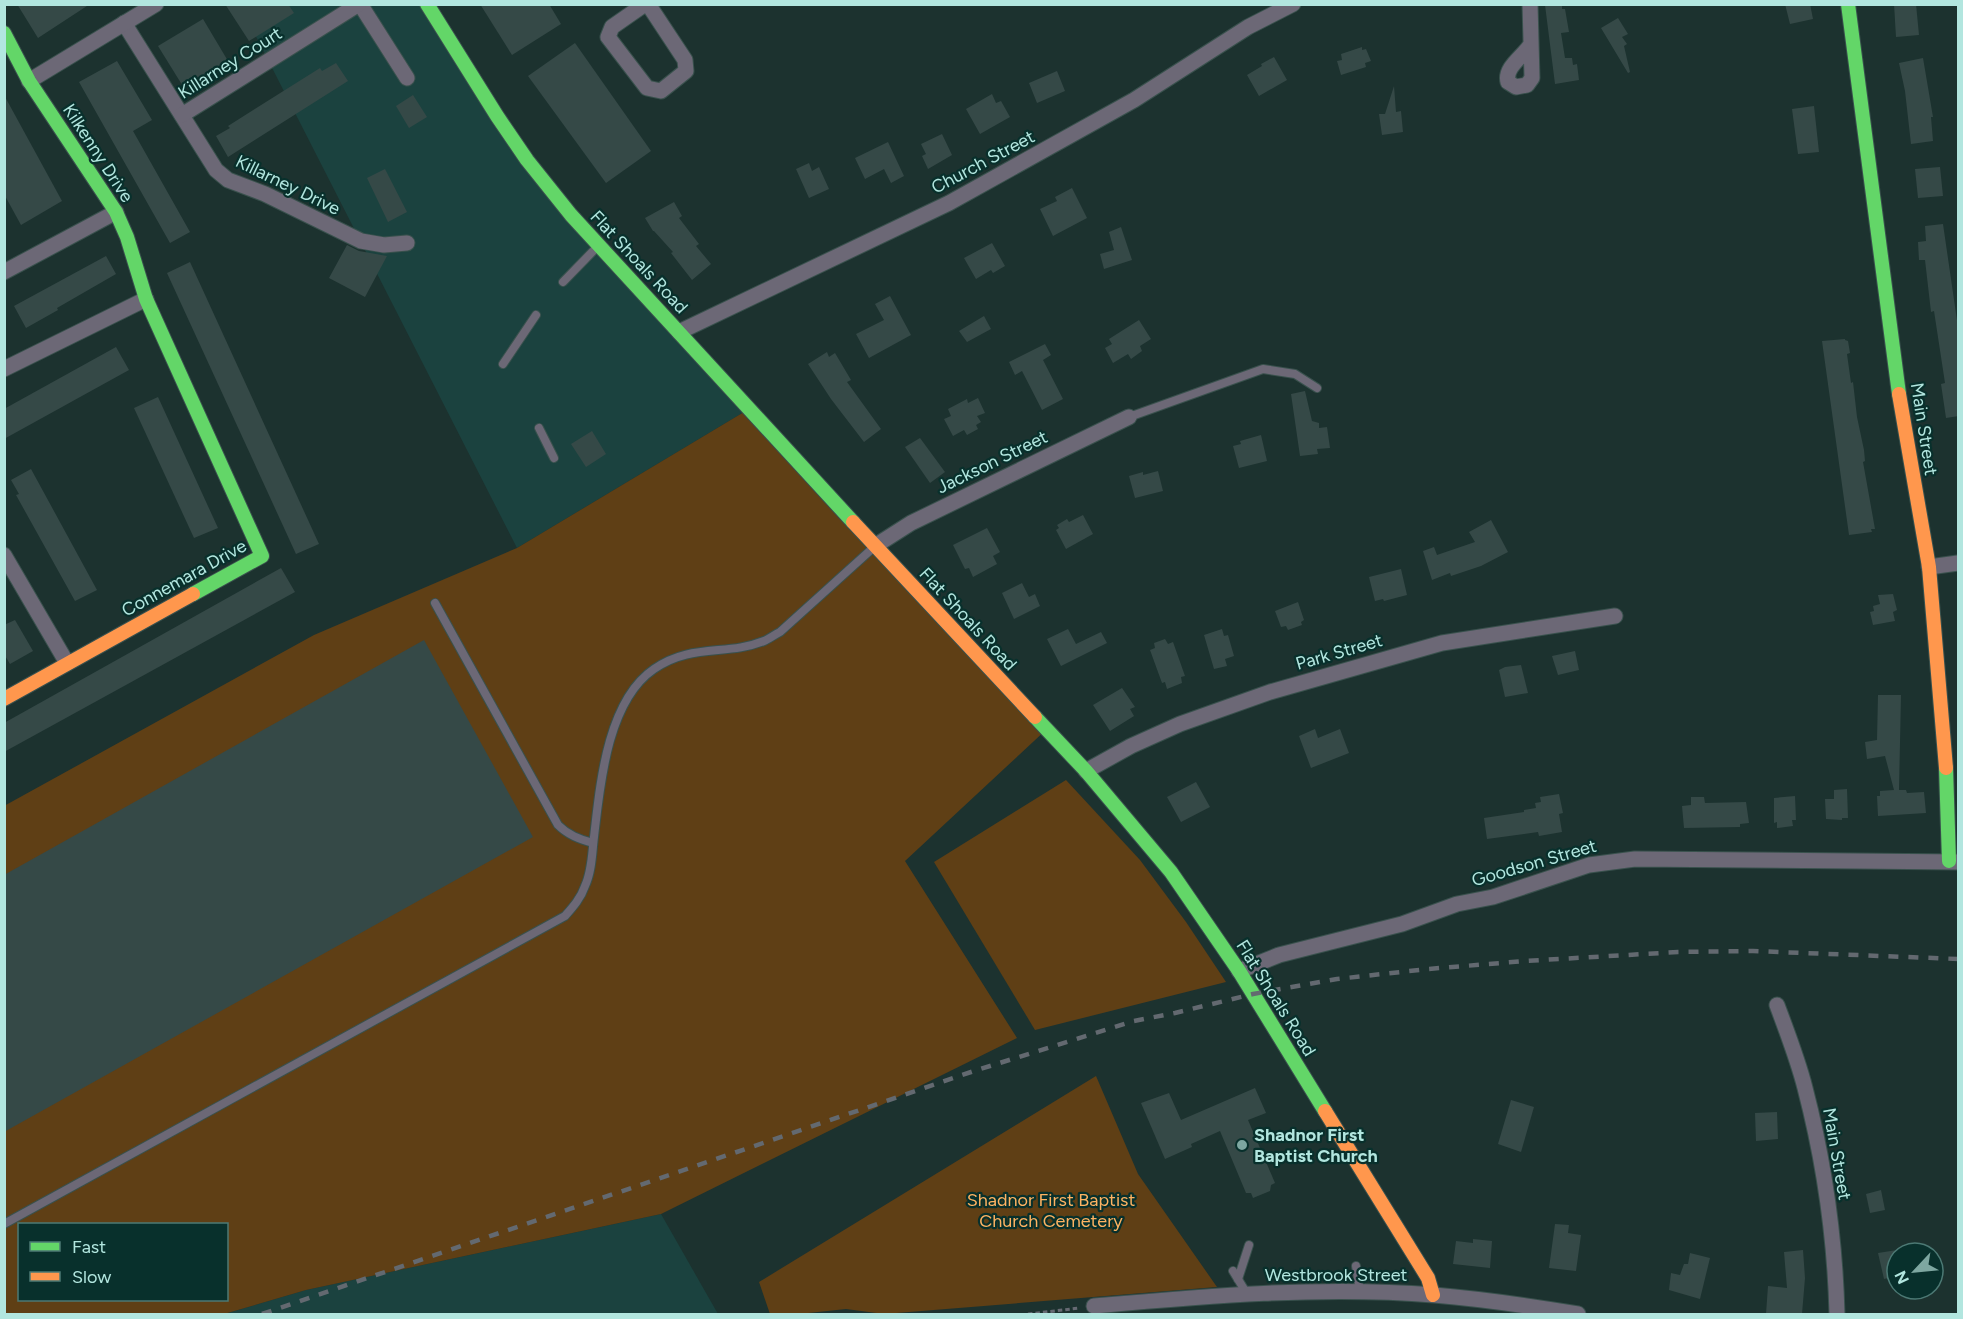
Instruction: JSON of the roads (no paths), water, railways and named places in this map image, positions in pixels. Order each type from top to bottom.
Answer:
[{"type":"street","points":[[29,81],[156,4]]},
{"type":"street","name":"Killarney Court","points":[[182,115],[360,4],[407,78]]},
{"type":"street","name":"Flat Shoals Road","points":[[427,4],[527,160],[571,214],[875,546],[1086,771],[1171,872],[1239,971],[1428,1278],[1433,1295]]},
{"type":"street","points":[[646,4],[685,60],[686,71],[661,91],[647,88],[608,37],[612,27],[646,4]]},
{"type":"street","name":"Church Street","points":[[679,332],[959,198],[1134,100],[1248,27],[1293,4]]},
{"type":"street","points":[[1530,4],[1531,44]]},
{"type":"street","name":"Main Street","points":[[1848,4],[1900,403],[1929,567],[1954,861]]},
{"type":"street","name":"Killarney Drive","points":[[124,23],[216,170],[228,180],[265,194],[361,241],[384,245],[407,243]]},
{"type":"street","name":"Kilkenny Drive","points":[[4,33],[29,81],[116,212],[127,237],[146,299]]},
{"type":"street","points":[[4,272],[116,212]]},
{"type":"street","points":[[4,369],[146,299]]},
{"type":"street","name":"Connemara Drive","points":[[4,699],[262,556],[146,299]]},
{"type":"street","name":"Jackson Street","points":[[875,546],[911,523],[1129,417]]},
{"type":"street","points":[[4,555],[67,663]]},
{"type":"street","points":[[1929,567],[1959,563]]},
{"type":"street","name":"Park Street","points":[[1086,771],[1131,746],[1180,724],[1270,692],[1442,644],[1615,616]]},
{"type":"street","name":"Goodson Street","points":[[1239,971],[1279,955],[1402,924],[1457,904],[1493,897],[1589,865],[1635,859],[1954,861]]},
{"type":"street","name":"Main Street","points":[[1778,1005],[1805,1086],[1819,1150],[1836,1272],[1837,1314]]},
{"type":"street","name":"Westbrook Street","points":[[1094,1306],[1195,1297],[1360,1293],[1433,1295],[1516,1304],[1578,1314]]},
{"type":"lane","points":[[563,282],[599,245]]},
{"type":"lane","points":[[503,364],[536,315]]},
{"type":"lane","points":[[1129,417],[1263,369],[1295,374],[1317,388]]},
{"type":"lane","points":[[539,428],[554,458]]},
{"type":"lane","points":[[4,1224],[565,916],[578,902],[586,885],[606,758],[613,730],[636,686],[652,670],[675,657],[764,641],[780,632],[875,546]]},
{"type":"lane","points":[[435,603],[558,825],[564,832],[593,843]]},
{"type":"lane","points":[[1238,1279],[1249,1245]]},
{"type":"lane","points":[[1356,1266],[1360,1293]]},
{"type":"lane","points":[[1233,1271],[1248,1295]]},
{"type":"railway","points":[[262,1314],[974,1071],[1134,1021],[1253,994],[1337,979],[1428,969],[1678,952],[1753,951],[1958,959]]},
{"type":"place","name":"Shadnor First Baptist Church","points":[[1242,1145]]},
{"type":"park label","name":"Shadnor First Baptist Church Cemetery","points":[[1051,1210]]}]
